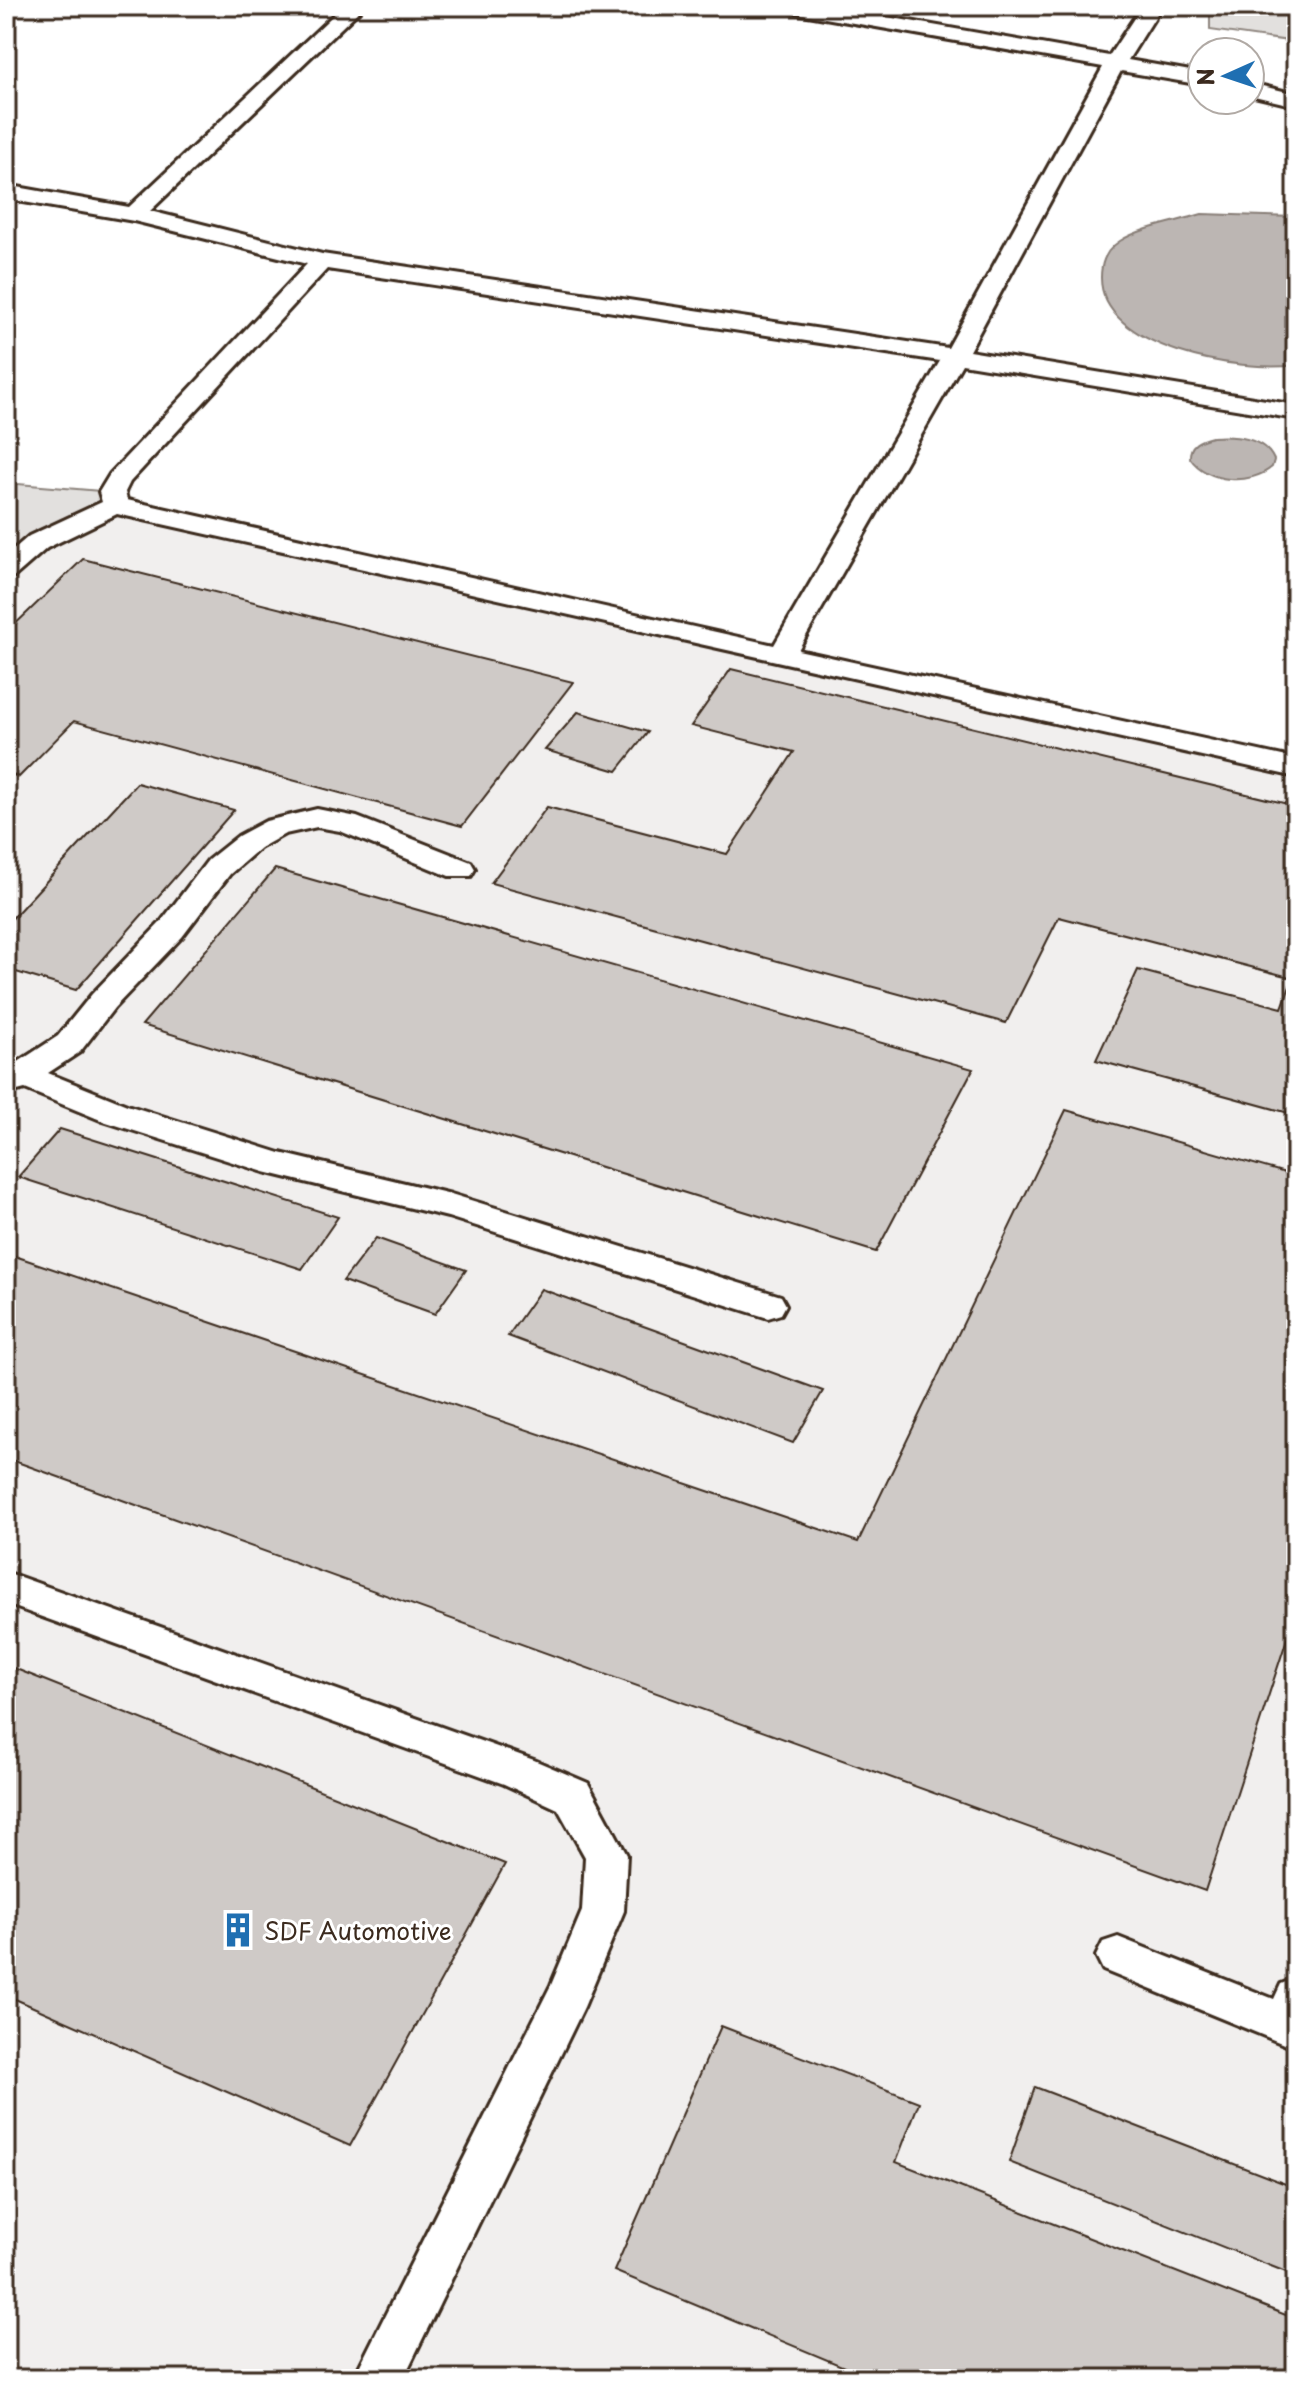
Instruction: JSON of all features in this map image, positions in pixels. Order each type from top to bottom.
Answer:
[{"type":"lane","points":[[134,214],[354,6]]},
{"type":"lane","points":[[791,6],[1186,76]]},
{"type":"lane","points":[[783,652],[955,356],[1116,62],[1152,6]]},
{"type":"lane","points":[[1266,93],[1296,100]]},
{"type":"lane","points":[[6,192],[134,214],[322,261],[955,356],[1296,412]]},
{"type":"lane","points":[[116,505],[112,492],[119,479],[322,261]]},
{"type":"lane","points":[[6,570],[38,542],[116,505],[137,513],[783,652],[1296,768]]},
{"type":"lane","points":[[14,1081],[69,1044],[103,1001],[171,930],[219,867],[249,842],[276,827],[317,818],[347,823],[460,869]]},
{"type":"lane","points":[[14,1081],[276,1164],[451,1206],[768,1305]]},
{"type":"lane","points":[[6,1588],[573,1796],[606,1855],[603,1911],[569,1993],[377,2379]]},
{"type":"lane","points":[[1118,1956],[1293,2017]]},
{"type":"path","points":[[6,2373],[19,2379]]},
{"type":"shaded area","points":[[1210,6],[1296,6],[1296,42],[1210,30]]},
{"type":"shaded area","points":[[1202,214],[1296,217],[1296,365],[1242,365],[1178,351],[1148,339],[1123,322],[1107,302],[1101,271],[1106,256],[1115,244],[1139,232]]},
{"type":"shaded area","points":[[1212,437],[1239,437],[1256,442],[1269,452],[1274,460],[1272,467],[1241,479],[1207,473],[1190,458],[1190,453],[1196,443]]},
{"type":"shaded area","points":[[6,483],[112,492],[116,505],[6,570]]},
{"type":"shaded area","points":[[116,505],[1296,768],[1296,2379],[6,2379],[6,570]]},
{"type":"building","points":[[83,559],[573,682],[462,826],[74,721],[19,777],[6,773],[6,633]]},
{"type":"building","points":[[731,669],[1296,806],[1296,1115],[1096,1060],[1138,970],[1282,1008],[1293,978],[1059,917],[1006,1023],[491,883],[547,807],[727,854],[794,752],[691,726]]},
{"type":"building","points":[[578,712],[648,732],[617,771],[545,750]]},
{"type":"building","points":[[137,783],[234,810],[76,990],[6,969],[6,925]]},
{"type":"building","points":[[275,869],[973,1069],[876,1252],[142,1025]]},
{"type":"building","points":[[1066,1110],[1296,1176],[1296,1611],[1205,1891],[6,1458],[6,1253],[858,1542]]},
{"type":"building","points":[[60,1129],[338,1217],[302,1269],[18,1177]]},
{"type":"building","points":[[376,1238],[466,1270],[435,1314],[343,1281]]},
{"type":"building","points":[[541,1289],[823,1391],[793,1443],[508,1336]]},
{"type":"building","name":"SDF Automotive","points":[[6,1665],[505,1864],[350,2146],[6,1995]]},
{"type":"building","points":[[721,2026],[919,2102],[896,2162],[1296,2319],[1296,2379],[873,2379],[614,2271]]},
{"type":"building","points":[[1035,2087],[1296,2188],[1296,2276],[1009,2162]]},
{"type":"place","name":"SDF Automotive","points":[[238,1930]]}]
